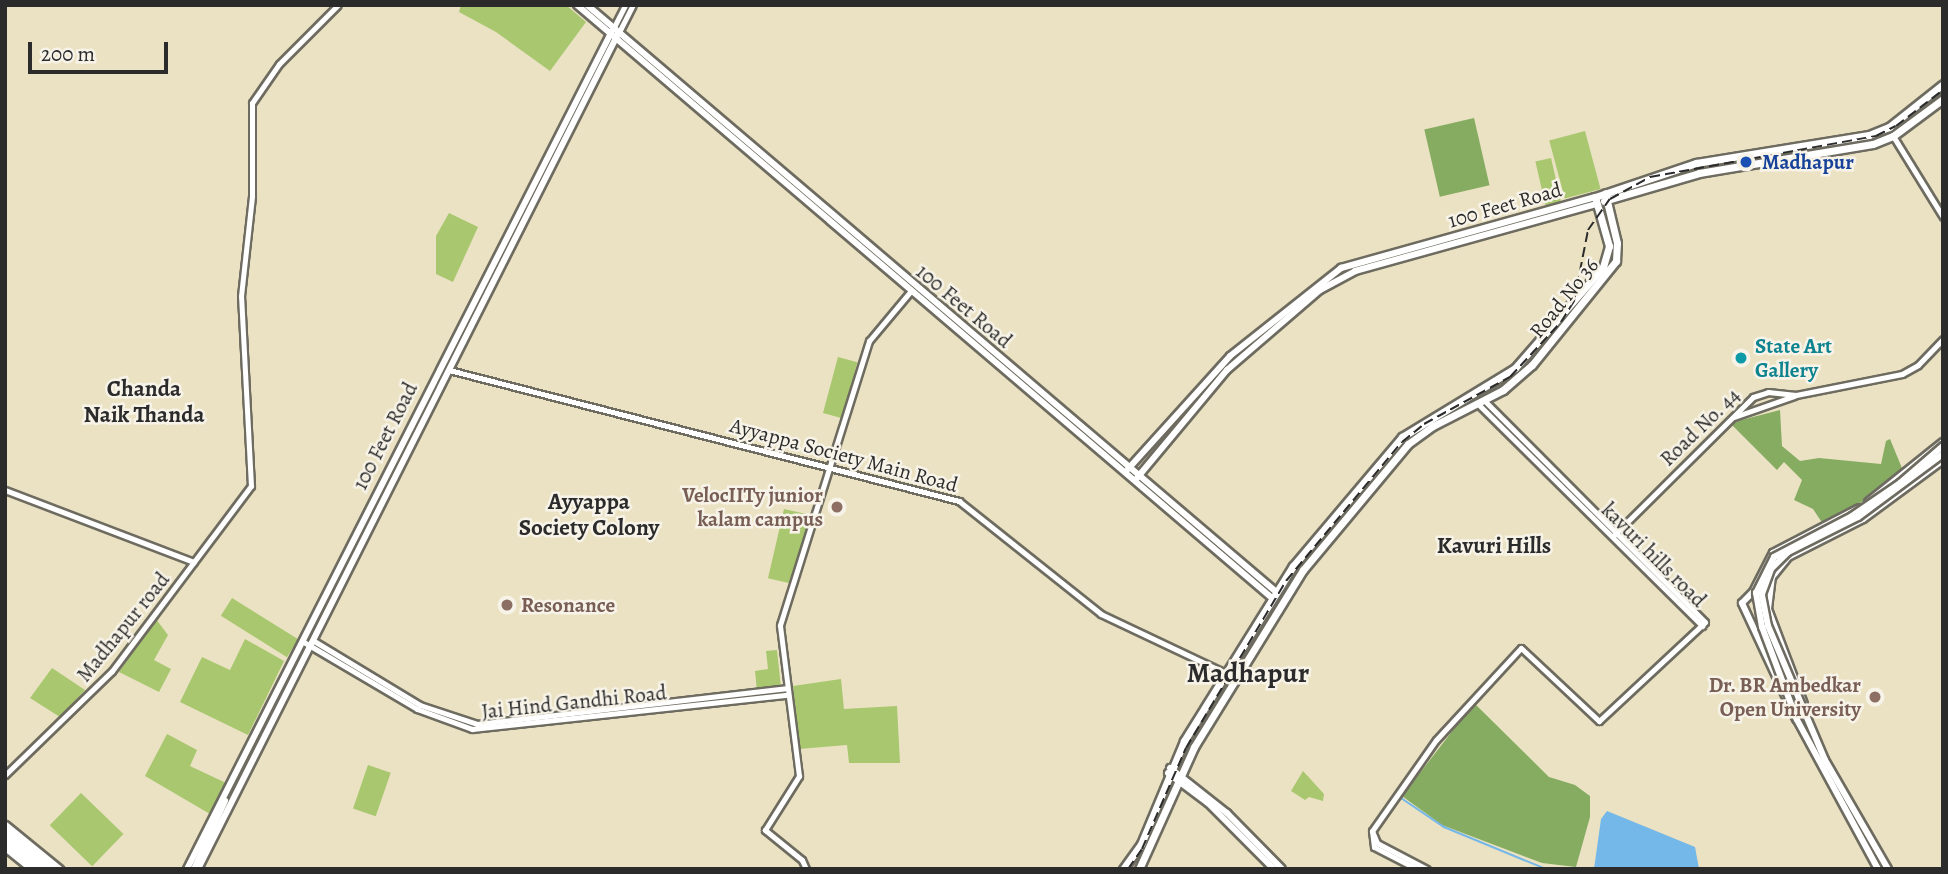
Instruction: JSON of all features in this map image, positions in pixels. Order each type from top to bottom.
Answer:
[{"type":"main road","points":[[577,5],[615,33]]},
{"type":"main road","points":[[587,5],[615,33]]},
{"type":"main road","name":"100 Feet Road","points":[[187,869],[489,272],[615,33]]},
{"type":"main road","name":"100 Feet Road","points":[[196,869],[284,702],[615,33]]},
{"type":"main road","name":"100 Feet Road","points":[[615,33],[910,292],[1127,470],[1139,476]]},
{"type":"main road","name":"100 Feet Road","points":[[615,33],[1127,470],[1134,482],[1195,404],[1258,339],[1344,277],[1399,257],[1596,200]]},
{"type":"main road","points":[[1606,197],[1696,163],[1869,135],[1917,105],[1943,84]]},
{"type":"main road","points":[[1596,200],[1699,173],[1856,149],[1893,136],[1943,99]]},
{"type":"main road","points":[[1917,105],[1923,115]]},
{"type":"main road","name":"Road No 36","points":[[1139,869],[1180,776],[1271,616],[1303,570],[1408,444],[1481,402],[1541,356],[1616,261],[1618,243],[1606,197]]},
{"type":"main road","name":"Road No 36","points":[[1123,869],[1141,844],[1169,770],[1273,594],[1393,446],[1414,426],[1515,368],[1608,258],[1596,200]]},
{"type":"main road","name":"100 Feet Road","points":[[1127,470],[1230,356],[1268,323],[1341,268],[1399,257]]},
{"type":"main road","points":[[489,272],[496,275]]},
{"type":"main road","points":[[1534,348],[1541,356]]},
{"type":"main road","points":[[1878,869],[1797,720],[1742,603],[1753,592],[1773,553],[1856,510],[1943,444]]},
{"type":"main road","points":[[1797,720],[1758,617],[1756,593],[1766,566],[1785,548],[1852,516],[1900,484],[1943,444]]},
{"type":"main road","points":[[1888,869],[1825,760],[1762,608],[1762,594],[1771,569],[1788,552],[1835,530],[1904,487],[1943,454]]},
{"type":"main road","points":[[1744,607],[1769,588],[1788,557],[1863,519],[1943,460]]},
{"type":"main road","points":[[1139,476],[1273,594]]},
{"type":"main road","points":[[1134,482],[1273,594]]},
{"type":"main road","points":[[1769,588],[1768,609],[1804,712]]},
{"type":"main road","points":[[273,696],[284,702]]},
{"type":"main road","points":[[1169,770],[1227,813],[1274,869]]},
{"type":"main road","points":[[196,869],[236,771]]},
{"type":"main road","points":[[5,825],[59,869]]},
{"type":"main road","points":[[5,832],[42,869]]},
{"type":"main road","points":[[5,839],[50,869]]},
{"type":"main road","points":[[5,847],[32,869]]},
{"type":"main road","points":[[1257,852],[1282,869]]},
{"type":"street","name":"Madhapur road","points":[[5,775],[112,671],[251,486],[241,296],[252,195],[252,103],[279,64],[338,5]]},
{"type":"street","points":[[615,33],[625,5]]},
{"type":"street","points":[[615,33],[633,5]]},
{"type":"street","points":[[1893,136],[1943,217]]},
{"type":"street","points":[[806,869],[802,860],[765,830],[799,776],[787,691],[783,612],[869,341],[910,292]]},
{"type":"street","name":"Road No. 44","points":[[1615,533],[1731,418],[1759,394],[1796,395],[1902,373],[1918,365],[1943,339]]},
{"type":"street","name":"Ayyappa Society Main Road","points":[[449,370],[968,505],[1101,614],[1228,674]]},
{"type":"street","points":[[1731,418],[1796,395]]},
{"type":"street","name":"kavuri hills road","points":[[1372,831],[1436,740],[1521,648],[1599,721],[1703,624],[1615,533],[1481,402]]},
{"type":"street","points":[[5,490],[194,562]]},
{"type":"street","name":"Jai Hind Gandhi Road","points":[[302,641],[313,643],[420,705],[477,724],[787,691]]},
{"type":"street","points":[[1372,831],[1374,847],[1417,869]]},
{"type":"street","points":[[1372,831],[1377,843],[1427,869]]},
{"type":"green space","points":[[461,5],[566,5],[586,22],[550,71],[496,32],[459,12]]},
{"type":"green space","points":[[1474,118],[1490,185],[1440,197],[1424,129]]},
{"type":"green space","points":[[1585,131],[1601,189],[1565,199],[1549,141]]},
{"type":"green space","points":[[1551,158],[1562,205],[1546,208],[1535,162]]},
{"type":"green space","points":[[449,213],[478,227],[453,282],[436,274],[436,236]]},
{"type":"green space","points":[[838,357],[857,362],[842,418],[823,413]]},
{"type":"green space","points":[[1780,410],[1782,446],[1800,461],[1819,458],[1881,464],[1886,441],[1890,439],[1904,473],[1825,527],[1813,509],[1794,500],[1802,480],[1784,462],[1777,470],[1730,423]]},
{"type":"green space","points":[[784,509],[809,515],[793,584],[768,578]]},
{"type":"green space","points":[[232,598],[298,639],[287,657],[221,616]]},
{"type":"green space","points":[[156,619],[168,635],[154,660],[171,669],[159,692],[119,672]]},
{"type":"green space","points":[[245,639],[284,661],[248,735],[180,702],[202,657],[230,670]]},
{"type":"green space","points":[[777,650],[781,688],[757,691],[755,671],[768,669],[766,651]]},
{"type":"green space","points":[[52,668],[85,690],[60,717],[30,698]]},
{"type":"green space","points":[[841,679],[844,709],[897,706],[900,763],[849,763],[847,745],[799,749],[793,686]]},
{"type":"green space","points":[[1474,703],[1549,777],[1575,785],[1590,796],[1590,817],[1576,867],[1542,863],[1442,825],[1402,796]]},
{"type":"green space","points":[[167,734],[197,750],[190,766],[226,783],[210,814],[145,776]]},
{"type":"green space","points":[[368,765],[391,773],[376,816],[353,808]]},
{"type":"green space","points":[[1303,771],[1324,794],[1323,801],[1309,797],[1305,800],[1291,791]]},
{"type":"green space","points":[[81,793],[123,834],[92,866],[50,825]]},
{"type":"water","points":[[1607,811],[1695,847],[1699,869],[1594,869],[1601,819]]},
{"type":"waterway","points":[[1401,798],[1444,827],[1546,869]]},
{"type":"railway","points":[[1128,869],[1142,849],[1186,748],[1286,581],[1402,442],[1424,424],[1510,377],[1561,322],[1574,301],[1588,230],[1610,199],[1650,177],[1876,136],[1896,126],[1943,90]]},
{"type":"place","name":"Madhapur","points":[[1746,162]]},
{"type":"place","name":"State Art Gallery","points":[[1741,358]]},
{"type":"place","name":"VelocIITy junior kalam campus","points":[[837,507]]},
{"type":"place","name":"Resonance","points":[[507,605]]},
{"type":"place","name":"Dr. BR Ambedkar Open University","points":[[1875,697]]},
{"type":"district","name":"Chanda Naik Thanda","points":[[144,402]]},
{"type":"district","name":"Ayyappa Society Colony","points":[[589,515]]},
{"type":"district","name":"Kavuri Hills","points":[[1494,546]]},
{"type":"district","name":"Madhapur","points":[[1248,673]]}]
